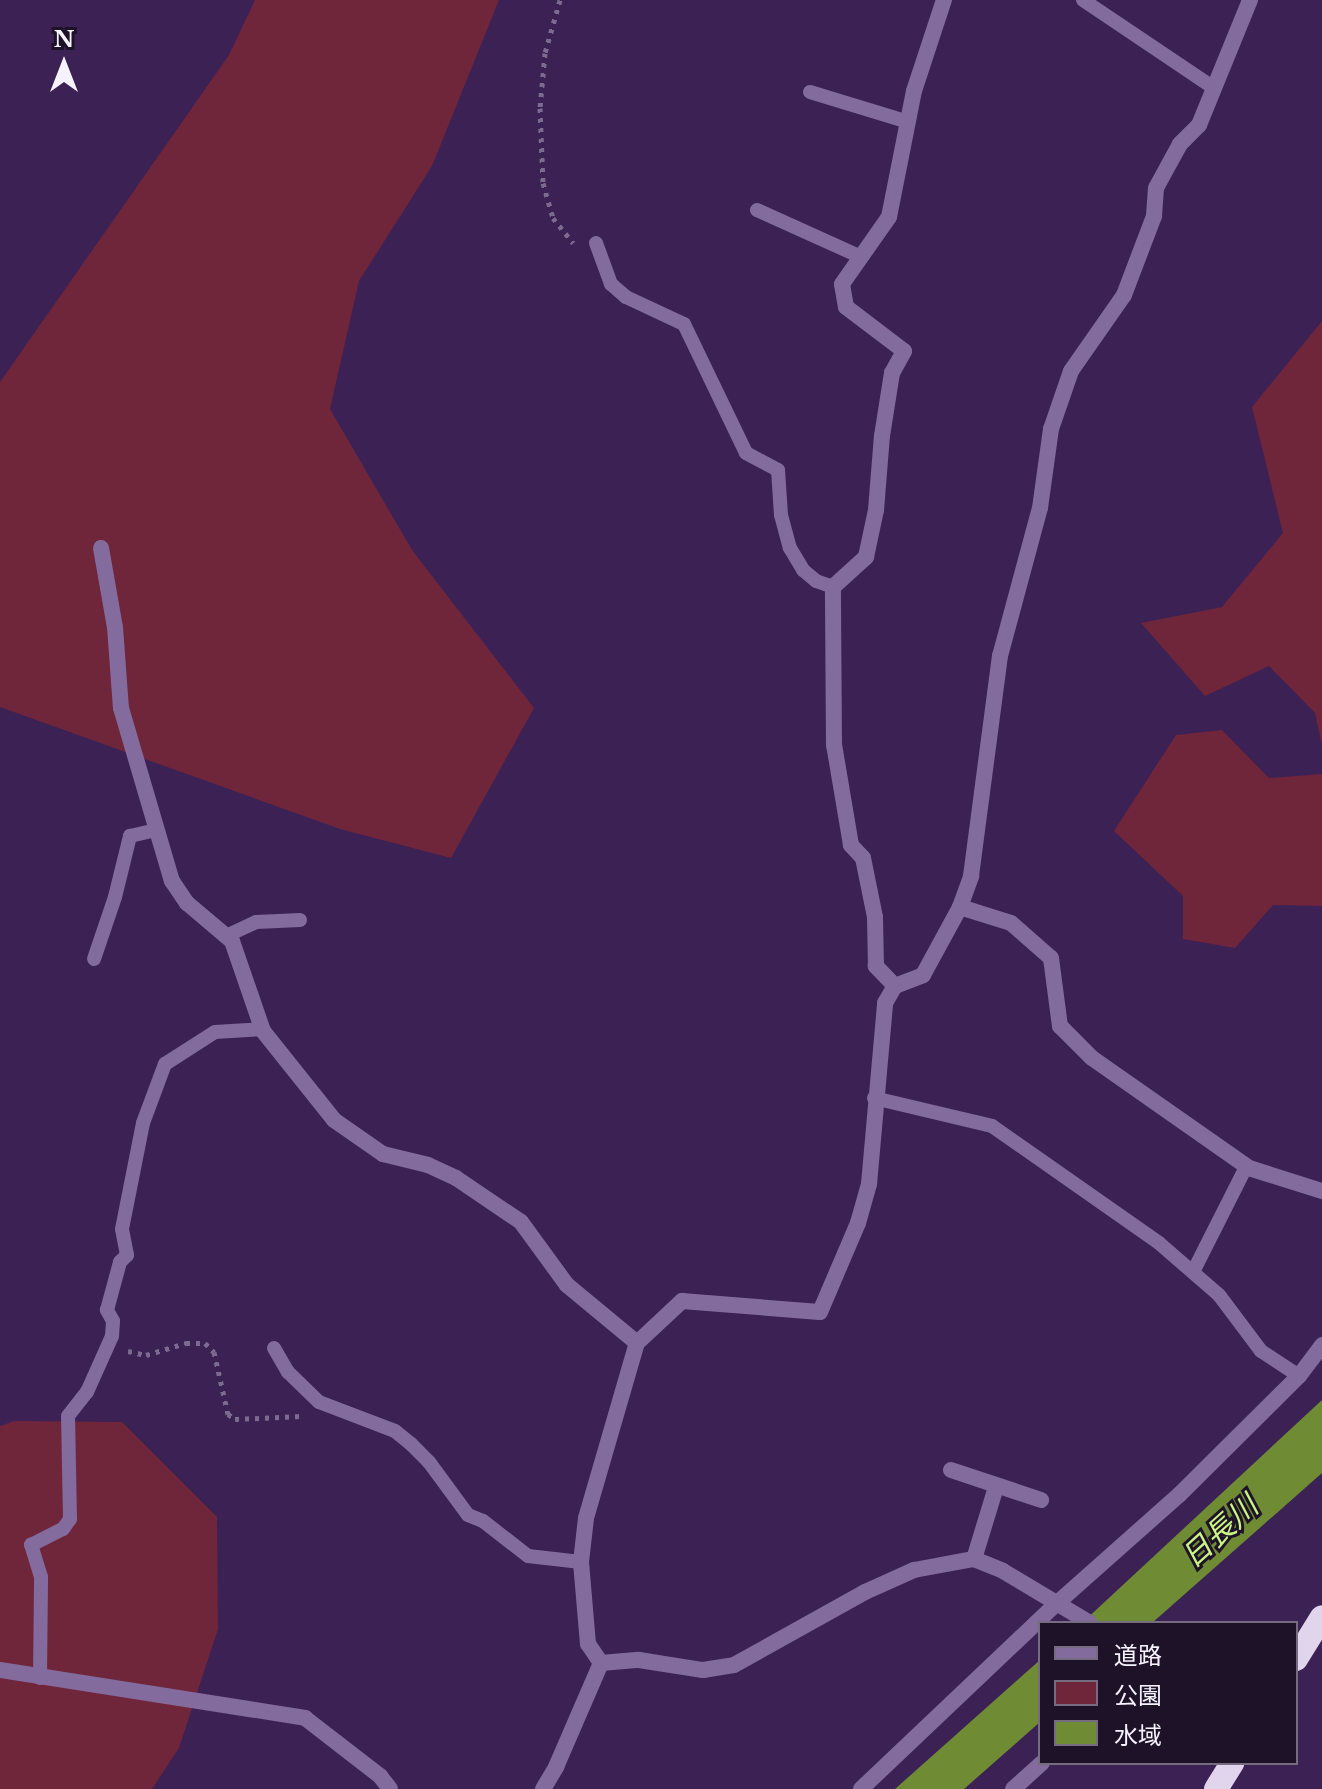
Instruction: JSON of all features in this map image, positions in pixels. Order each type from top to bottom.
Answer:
[{"type":"highway","points":[[1298,1656],[1322,1617]]},
{"type":"highway","points":[[1216,1789],[1231,1765]]},
{"type":"street","points":[[895,986],[876,966],[875,917],[863,858],[851,845],[834,745],[833,587],[866,557],[876,510],[882,436],[892,373],[904,351],[846,307],[842,284],[889,217],[914,91],[944,0]]},
{"type":"street","points":[[601,1663],[588,1644],[581,1562],[586,1518],[637,1343],[682,1301],[820,1312],[858,1223],[869,1184],[874,1098],[885,1003],[895,986],[923,975],[960,907],[971,876],[1000,656],[1040,508],[1051,429],[1071,371],[1124,295],[1154,216],[1156,188],[1180,144],[1199,125],[1250,0]]},
{"type":"street","points":[[101,548],[115,627],[121,708],[172,881],[187,903],[232,941],[263,1029],[334,1120],[383,1154],[428,1165],[456,1178],[521,1222],[567,1285],[637,1343]]},
{"type":"street","points":[[960,907],[1011,923],[1051,958],[1060,1026],[1092,1058],[1246,1167],[1322,1191]]},
{"type":"street","points":[[1038,1621],[1179,1495],[1299,1376],[1322,1345]]},
{"type":"street","points":[[951,1470],[1041,1500]]},
{"type":"street","points":[[974,1559],[996,1487]]},
{"type":"street","points":[[601,1663],[639,1660],[703,1670],[734,1665],[902,1576],[974,1559],[1003,1571],[1055,1605],[1075,1612],[1087,1621]]},
{"type":"street","points":[[861,1789],[1038,1621]]},
{"type":"street","points":[[543,1789],[556,1767],[601,1663]]},
{"type":"street","points":[[0,1670],[305,1718],[380,1776],[390,1789]]},
{"type":"street","points":[[1013,1789],[1040,1765]]},
{"type":"lane","points":[[1083,0],[1214,88]]},
{"type":"lane","points":[[810,92],[909,122]]},
{"type":"lane","points":[[757,210],[861,257]]},
{"type":"lane","points":[[596,243],[611,284],[626,297],[684,324],[746,453],[778,470],[781,515],[790,548],[803,570],[816,581],[833,587]]},
{"type":"lane","points":[[94,959],[115,897],[130,836],[157,830]]},
{"type":"lane","points":[[226,936],[256,922],[300,920]]},
{"type":"lane","points":[[40,1678],[41,1577],[31,1545],[63,1529],[70,1519],[68,1416],[87,1392],[109,1342],[113,1321],[107,1310],[120,1262],[127,1255],[122,1229],[143,1123],[165,1064],[215,1032],[263,1029]]},
{"type":"lane","points":[[874,1098],[992,1126],[1159,1243],[1219,1295],[1261,1351],[1299,1376]]},
{"type":"lane","points":[[1193,1272],[1246,1167]]},
{"type":"lane","points":[[274,1348],[303,1389],[337,1412],[395,1431],[429,1462],[468,1515],[483,1521],[528,1556],[581,1562]]},
{"type":"path","points":[[560,0],[544,67],[540,108],[543,183],[553,218],[591,265],[606,271]]},
{"type":"path","points":[[109,1342],[146,1355],[186,1343],[205,1343],[214,1352],[228,1414],[235,1419],[330,1415],[337,1412]]},
{"type":"green space","points":[[255,0],[499,0],[432,166],[359,281],[330,409],[412,550],[534,708],[451,858],[340,829],[0,707],[0,382],[229,55]]},
{"type":"green space","points":[[1322,321],[1322,746],[1315,713],[1269,666],[1205,696],[1141,623],[1222,607],[1283,533],[1252,407]]},
{"type":"green space","points":[[1222,730],[1269,778],[1322,774],[1322,906],[1273,905],[1235,948],[1183,939],[1183,896],[1114,831],[1176,735]]},
{"type":"green space","points":[[14,1421],[122,1422],[217,1517],[218,1629],[179,1748],[152,1789],[0,1789],[0,1426]]},
{"type":"water","name":"日長川","points":[[1322,1400],[1322,1473],[1154,1621],[1084,1621]]},
{"type":"water","points":[[1038,1662],[1038,1724],[964,1789],[895,1789]]}]
